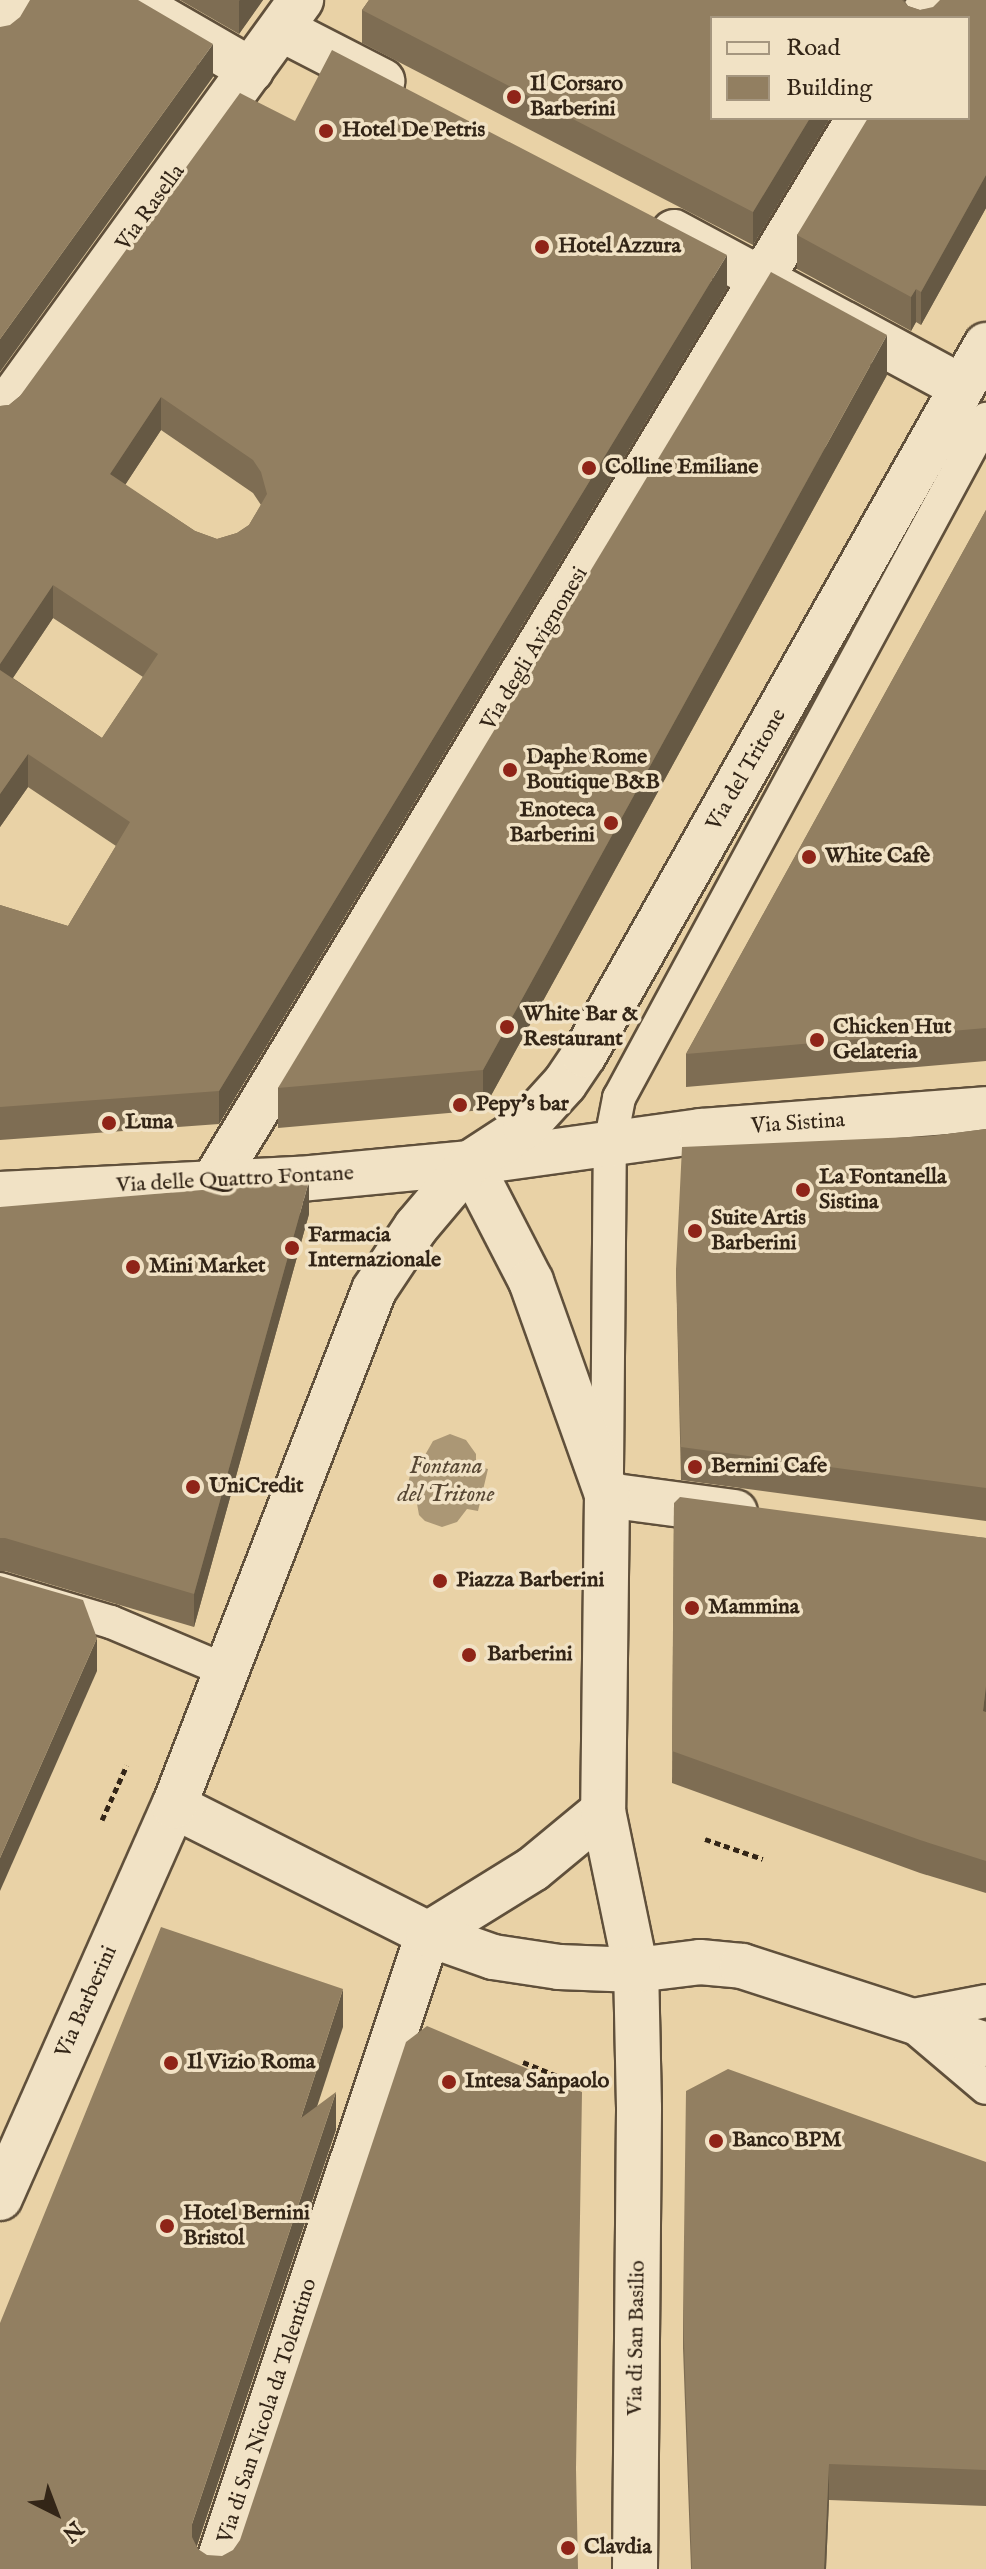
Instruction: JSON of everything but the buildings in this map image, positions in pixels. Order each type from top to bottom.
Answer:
[{"type":"street","points":[[0,36],[24,0]]},
{"type":"street","points":[[130,0],[251,70]]},
{"type":"street","points":[[291,14],[422,102]]},
{"type":"street","name":"Via Rasella","points":[[0,415],[291,14]]},
{"type":"street","name":"Via degli Avignonesi","points":[[214,1181],[858,120]]},
{"type":"street","points":[[633,211],[760,277],[974,403]]},
{"type":"street","name":"Via del Tritone","points":[[470,1163],[525,1127],[565,1083],[584,1055],[974,403],[986,345]]},
{"type":"street","name":"Via Sistina","points":[[610,1144],[701,1131],[986,1109]]},
{"type":"street","points":[[610,1144],[470,1163],[416,1227],[374,1290],[174,1806],[428,1934],[493,1957],[523,1963],[636,1970],[700,1962],[742,1966],[986,2045]]},
{"type":"street","points":[[470,1163],[536,1292],[607,1495],[603,1811],[636,1970]]},
{"type":"street","name":"Via delle Quattro Fontane","points":[[0,1194],[300,1179],[470,1163]]},
{"type":"street","points":[[607,1495],[770,1517]]},
{"type":"street","name":"Via Barberini","points":[[0,2198],[174,1806]]},
{"type":"street","points":[[428,1934],[533,1869],[603,1811]]},
{"type":"street","name":"Via di San Nicola da Tolentino","points":[[216,2569],[428,1934]]},
{"type":"street","name":"Via di San Basilio","points":[[635,2569],[639,2108],[636,1970]]},
{"type":"lane","name":"Via del Tritone","points":[[610,1144],[619,1098],[974,403]]},
{"type":"lane","points":[[607,1495],[610,1144]]},
{"type":"lane","points":[[0,1589],[111,1622],[227,1671]]},
{"type":"lane","points":[[903,2017],[986,2001]]},
{"type":"lane","points":[[903,2017],[986,2088]]},
{"type":"path","points":[[102,1820],[127,1765]]},
{"type":"path","points":[[705,1839],[763,1859]]},
{"type":"path","points":[[523,2062],[577,2084]]},
{"type":"water","name":"Fontana del Tritone","points":[[450,1434],[466,1440],[476,1454],[476,1466],[488,1469],[478,1511],[467,1509],[457,1522],[442,1527],[425,1521],[419,1515],[416,1498],[405,1496],[415,1454],[425,1455],[433,1441]]},
{"type":"place","name":"Il Corsaro Barberini","points":[[514,97]]},
{"type":"place","name":"Hotel De Petris","points":[[326,131]]},
{"type":"place","name":"Hotel Azzura","points":[[542,247]]},
{"type":"place","name":"Colline Emiliane","points":[[589,468]]},
{"type":"place","name":"Daphe Rome Boutique B&B","points":[[510,770]]},
{"type":"place","name":"Enoteca Barberini","points":[[611,823]]},
{"type":"place","name":"White Cafè","points":[[809,857]]},
{"type":"place","name":"White Bar & Restaurant","points":[[507,1027]]},
{"type":"place","name":"Chicken Hut Gelateria","points":[[817,1040]]},
{"type":"place","name":"Pepy's bar","points":[[460,1105]]},
{"type":"place","name":"Luna","points":[[109,1123]]},
{"type":"place","name":"La Fontanella Sistina","points":[[803,1190]]},
{"type":"place","name":"Suite Artis Barberini","points":[[695,1231]]},
{"type":"place","name":"Farmacia Internazionale","points":[[292,1248]]},
{"type":"place","name":"Mini Market","points":[[133,1267]]},
{"type":"place","name":"Bernini Cafe","points":[[695,1467]]},
{"type":"place","name":"UniCredit","points":[[193,1487]]},
{"type":"place","name":"Piazza Barberini","points":[[440,1581]]},
{"type":"place","name":"Mammina","points":[[692,1608]]},
{"type":"place","name":"Barberini","points":[[469,1655]]},
{"type":"place","name":"Il Vizio Roma","points":[[171,2063]]},
{"type":"place","name":"Intesa Sanpaolo","points":[[449,2082]]},
{"type":"place","name":"Banco BPM","points":[[716,2141]]},
{"type":"place","name":"Hotel Bernini Bristol","points":[[167,2226]]},
{"type":"place","name":"Clavdia","points":[[568,2548]]}]
